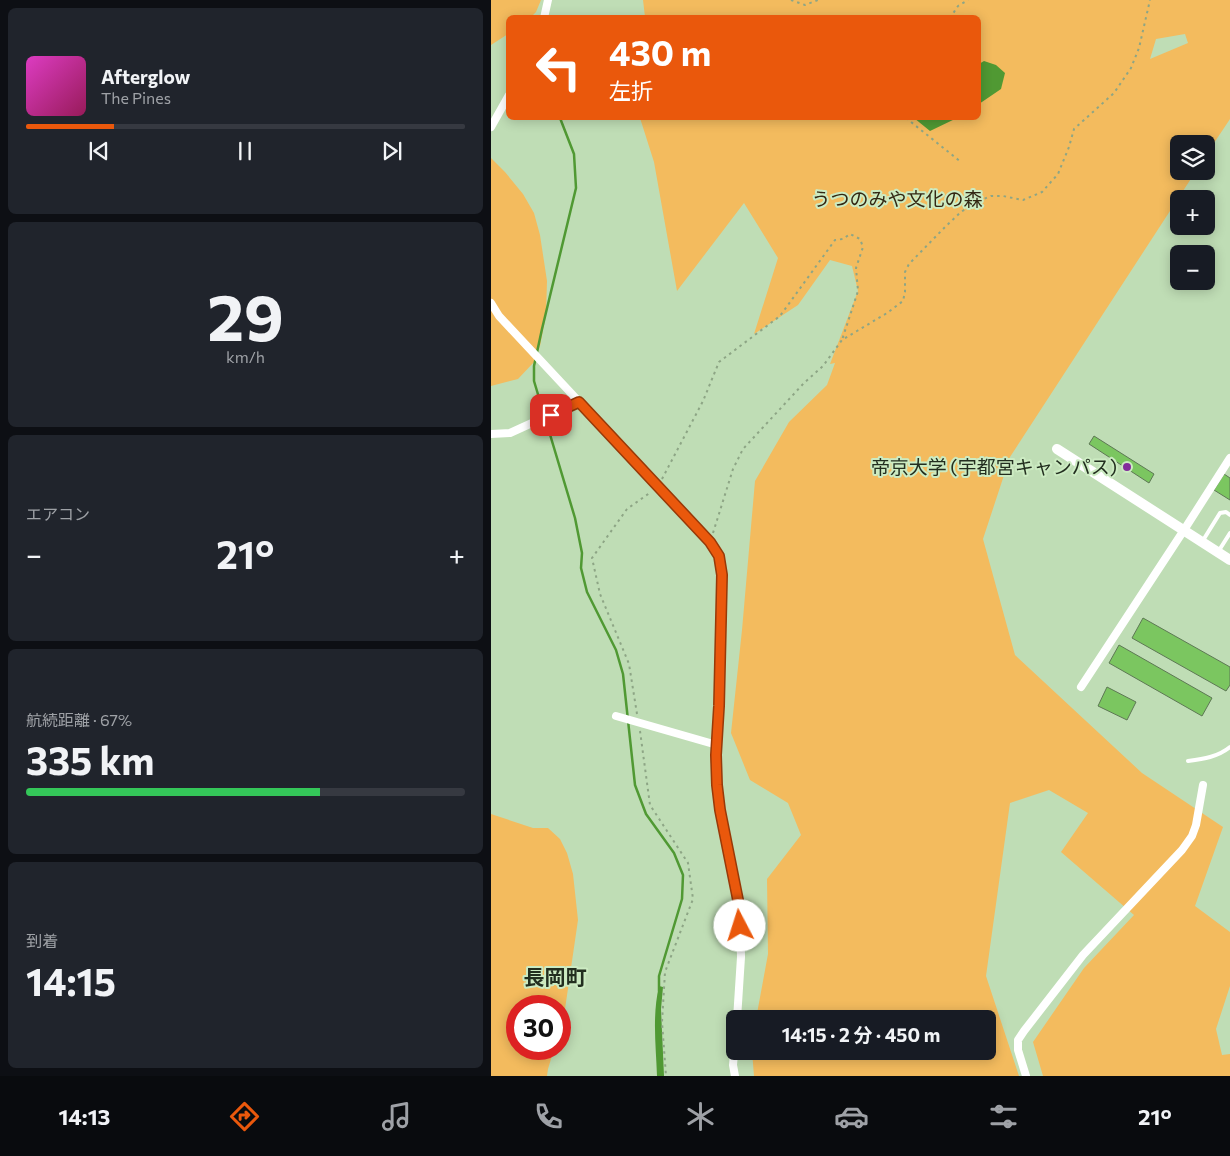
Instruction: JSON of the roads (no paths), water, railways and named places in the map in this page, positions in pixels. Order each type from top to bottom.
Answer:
[{"type":"street","points":[[545,15],[548,0]]},
{"type":"street","points":[[491,127],[506,100]]},
{"type":"street","points":[[491,303],[499,316],[710,542],[719,556],[722,575],[717,785],[720,810],[740,910],[741,957],[738,1010]]},
{"type":"street","points":[[491,434],[510,433],[579,402]]},
{"type":"street","points":[[1057,449],[1230,560]]},
{"type":"street","points":[[1081,688],[1230,458]]},
{"type":"street","points":[[616,716],[717,745]]},
{"type":"street","points":[[1026,1076],[1018,1050],[1018,1040],[1083,955],[1182,850],[1192,836],[1196,825],[1203,785]]},
{"type":"street","points":[[733,1060],[735,1076]]},
{"type":"lane","points":[[1201,542],[1220,513],[1226,512],[1230,515]]},
{"type":"lane","points":[[1218,552],[1230,533]]},
{"type":"lane","points":[[1189,761],[1208,758],[1225,752],[1230,747]]},
{"type":"waterway","points":[[561,120],[574,154],[576,188],[542,329],[534,366],[534,381],[575,518],[582,553],[581,568],[587,592],[616,650],[623,674],[635,785],[646,814],[674,853],[683,875],[682,899],[659,976],[659,991]]},
{"type":"place","name":"帝京大学 (宇都宮キャンパス)","points":[[1127,467]]},
{"type":"district","name":"長岡町","points":[[555,978]]},
{"type":"park label","name":"うつのみや文化の森","points":[[897,199]]}]
